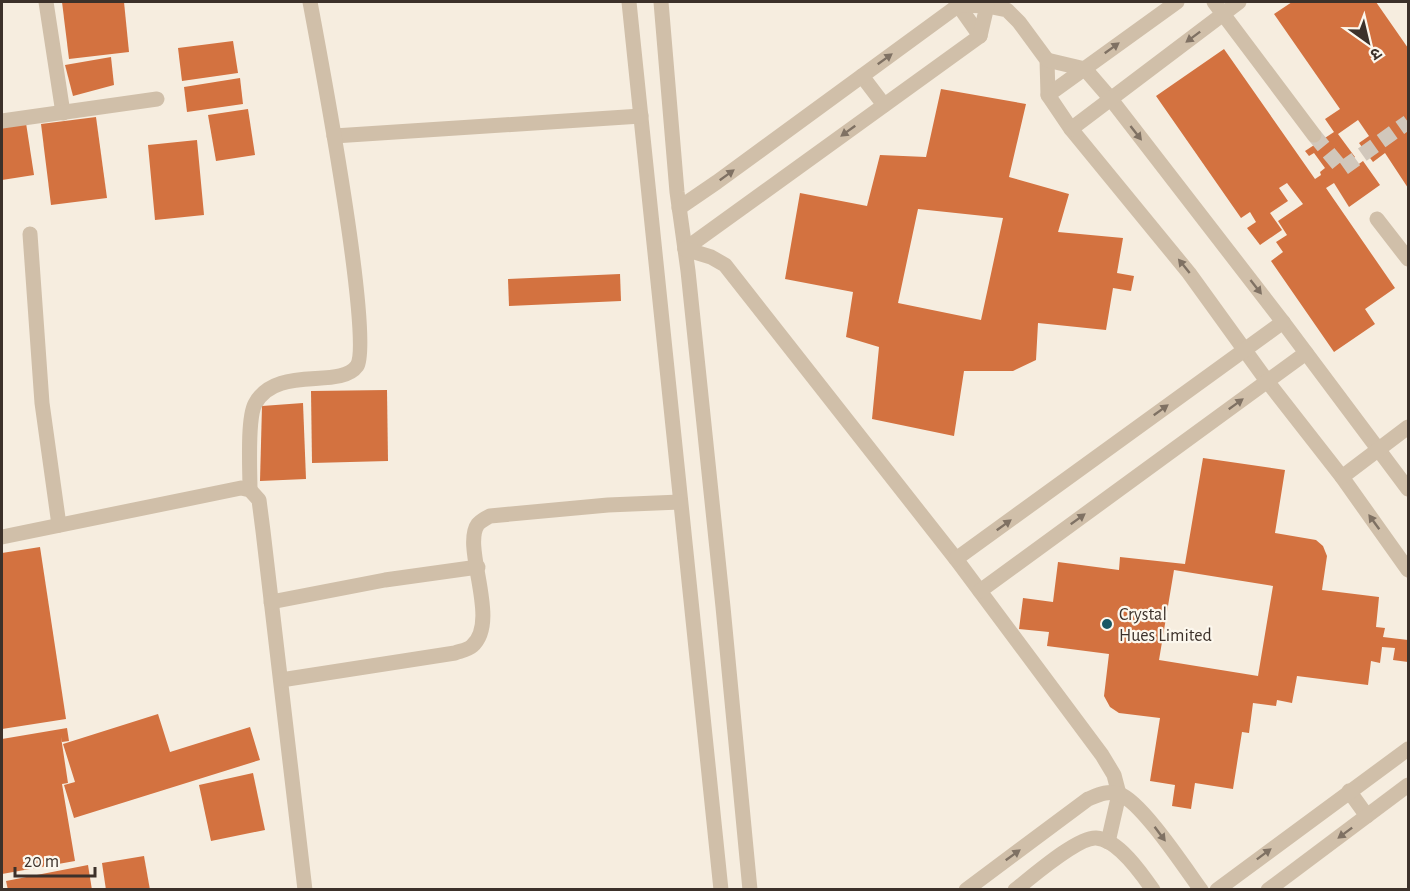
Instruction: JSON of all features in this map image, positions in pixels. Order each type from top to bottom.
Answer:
[{"type":"street","points":[[46,2],[63,113]]},
{"type":"street","points":[[305,890],[258,500],[250,490],[250,431],[254,404],[264,393],[282,382],[349,374],[358,364],[360,345],[358,302],[334,136],[310,2]]},
{"type":"street","points":[[628,2],[721,890]]},
{"type":"street","points":[[661,2],[679,208],[723,607],[750,890]]},
{"type":"street","points":[[1048,95],[1177,2]]},
{"type":"street","points":[[1071,129],[1218,8],[1239,2]]},
{"type":"street","points":[[679,208],[862,76],[957,3],[999,8],[1013,14],[1047,60],[1048,95],[1071,129],[1189,273],[1267,381],[1407,565]]},
{"type":"street","points":[[957,3],[980,36]]},
{"type":"street","points":[[685,249],[980,36],[987,6]]},
{"type":"street","points":[[1218,8],[1314,135]]},
{"type":"street","points":[[1047,60],[1085,69],[1380,449],[1403,469],[1408,489]]},
{"type":"street","points":[[862,76],[884,105]]},
{"type":"street","points":[[2,121],[157,99]]},
{"type":"street","points":[[334,136],[641,116]]},
{"type":"street","points":[[1377,219],[1408,259]]},
{"type":"street","points":[[30,234],[42,403],[59,525]]},
{"type":"street","points":[[685,249],[711,257],[725,266],[956,559],[1102,755],[1114,775],[1119,794],[1108,842]]},
{"type":"street","points":[[956,559],[1283,322]]},
{"type":"street","points":[[980,591],[1306,353]]},
{"type":"street","points":[[1342,477],[1408,427]]},
{"type":"street","points":[[2,537],[241,488],[250,490]]},
{"type":"street","points":[[280,680],[455,653],[472,646],[482,631],[482,602],[473,535],[479,523],[490,516],[608,505],[680,502]]},
{"type":"street","points":[[271,602],[385,580],[477,567]]},
{"type":"street","points":[[1217,890],[1408,749]]},
{"type":"street","points":[[1268,890],[1408,785]]},
{"type":"street","points":[[1349,791],[1367,816]]},
{"type":"street","points":[[966,890],[1088,799],[1103,792],[1119,794],[1138,805],[1201,890]]},
{"type":"street","points":[[1015,890],[1081,840],[1097,838],[1108,842],[1124,853],[1154,890]]},
{"type":"building","points":[[62,2],[124,2],[129,52],[69,59]]},
{"type":"building","points":[[1292,2],[1376,2],[1408,48],[1408,188],[1385,153],[1373,162],[1359,143],[1369,136],[1358,120],[1338,134],[1355,157],[1344,165],[1349,171],[1363,161],[1380,185],[1349,207],[1334,183],[1326,188],[1395,288],[1365,309],[1375,324],[1334,352],[1271,261],[1283,252],[1276,242],[1287,235],[1278,221],[1303,204],[1287,183],[1279,188],[1288,201],[1270,213],[1282,230],[1260,245],[1247,228],[1256,222],[1250,212],[1241,218],[1156,96],[1224,49],[1315,179],[1321,175],[1320,172],[1325,168],[1314,153],[1309,156],[1305,151],[1334,132],[1325,119],[1340,109],[1274,14]]},
{"type":"building","points":[[233,41],[238,73],[182,81],[178,48]]},
{"type":"building","points":[[111,57],[114,85],[73,96],[65,65]]},
{"type":"building","points":[[240,78],[243,104],[187,112],[184,87]]},
{"type":"building","points":[[941,89],[1026,104],[1009,177],[1069,194],[1058,232],[1123,238],[1117,273],[1134,276],[1131,291],[1113,288],[1106,330],[1038,323],[1036,360],[1013,371],[964,371],[954,436],[872,419],[879,347],[846,337],[853,292],[785,279],[800,193],[867,206],[880,155],[926,157]],"holes":[[[918,209],[1003,218],[981,320],[898,303]]]},
{"type":"building","points":[[248,109],[255,155],[216,161],[208,115]]},
{"type":"building","points":[[96,117],[107,198],[51,205],[41,124]]},
{"type":"building","points":[[26,123],[34,175],[2,180],[2,127]]},
{"type":"building","points":[[197,140],[204,215],[155,220],[148,145]]},
{"type":"building","points":[[620,274],[621,301],[509,306],[508,279]]},
{"type":"building","points":[[387,390],[388,461],[312,463],[311,391]]},
{"type":"building","points":[[303,403],[306,479],[260,481],[262,406]]},
{"type":"building","points":[[1203,458],[1285,470],[1275,533],[1316,540],[1323,546],[1327,556],[1322,590],[1379,597],[1376,627],[1385,628],[1383,637],[1408,640],[1408,662],[1393,660],[1395,648],[1382,647],[1380,663],[1371,661],[1368,685],[1297,676],[1292,703],[1277,700],[1276,706],[1253,703],[1249,733],[1242,732],[1233,789],[1195,783],[1191,809],[1172,806],[1175,785],[1150,781],[1160,718],[1119,713],[1110,707],[1104,696],[1109,654],[1047,646],[1049,632],[1019,629],[1023,598],[1053,602],[1058,562],[1119,570],[1120,557],[1185,564]],"holes":[[[1174,570],[1273,586],[1258,676],[1159,660]]]},
{"type":"building","points":[[40,547],[66,719],[2,729],[2,553]]},
{"type":"building","points":[[158,714],[170,752],[250,727],[260,760],[74,818],[64,785],[75,782],[63,744]]},
{"type":"building","points":[[67,728],[69,741],[62,742],[61,737],[68,783],[62,784],[75,861],[2,874],[2,739]]},
{"type":"building","points":[[253,773],[265,830],[211,841],[199,785]]},
{"type":"building","points":[[144,856],[150,890],[106,890],[102,863]]},
{"type":"building","points":[[88,865],[92,890],[8,890],[6,881]]},
{"type":"tunnel","points":[[1314,135],[1342,169],[1408,122]]},
{"type":"place","name":"Crystal Hues Limited","points":[[1107,624]]}]
